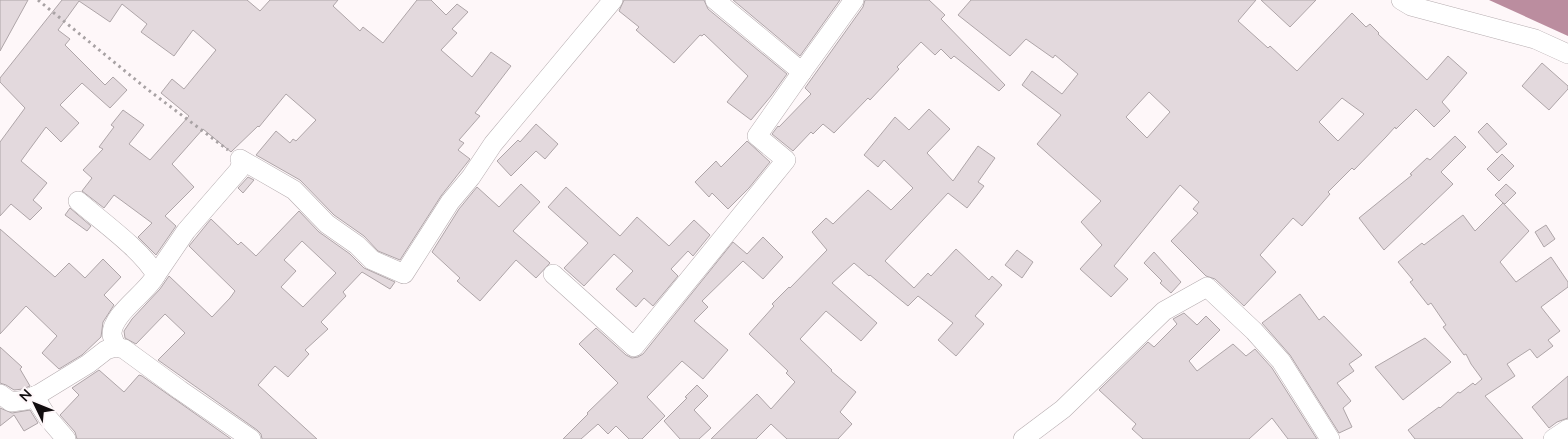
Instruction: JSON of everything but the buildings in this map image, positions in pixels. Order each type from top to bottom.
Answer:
[{"type":"street","points":[[116,347],[112,335],[114,325],[136,298],[152,283],[186,231],[239,170],[241,160],[283,186],[294,190],[327,224],[357,245],[372,260],[404,274],[450,202],[471,177],[493,144],[613,0]]},
{"type":"street","points":[[715,0],[802,72]]},
{"type":"street","points":[[553,274],[634,347],[786,160],[758,136],[854,0]]},
{"type":"street","points":[[1402,0],[1412,6],[1535,39],[1568,54]]},
{"type":"street","points":[[78,202],[150,265],[156,275]]},
{"type":"street","points":[[1022,439],[1063,409],[1164,311],[1207,287],[1254,331],[1281,361],[1330,439]]},
{"type":"street","points":[[0,394],[11,402],[26,400],[88,364],[106,350],[116,347],[124,349],[251,439]]},
{"type":"street","points":[[34,396],[48,418],[66,439]]},
{"type":"street","points":[[1554,439],[1568,429]]},
{"type":"path","points":[[38,0],[147,89],[241,160]]},
{"type":"shaded area","points":[[1489,0],[1568,0],[1568,36]]}]
